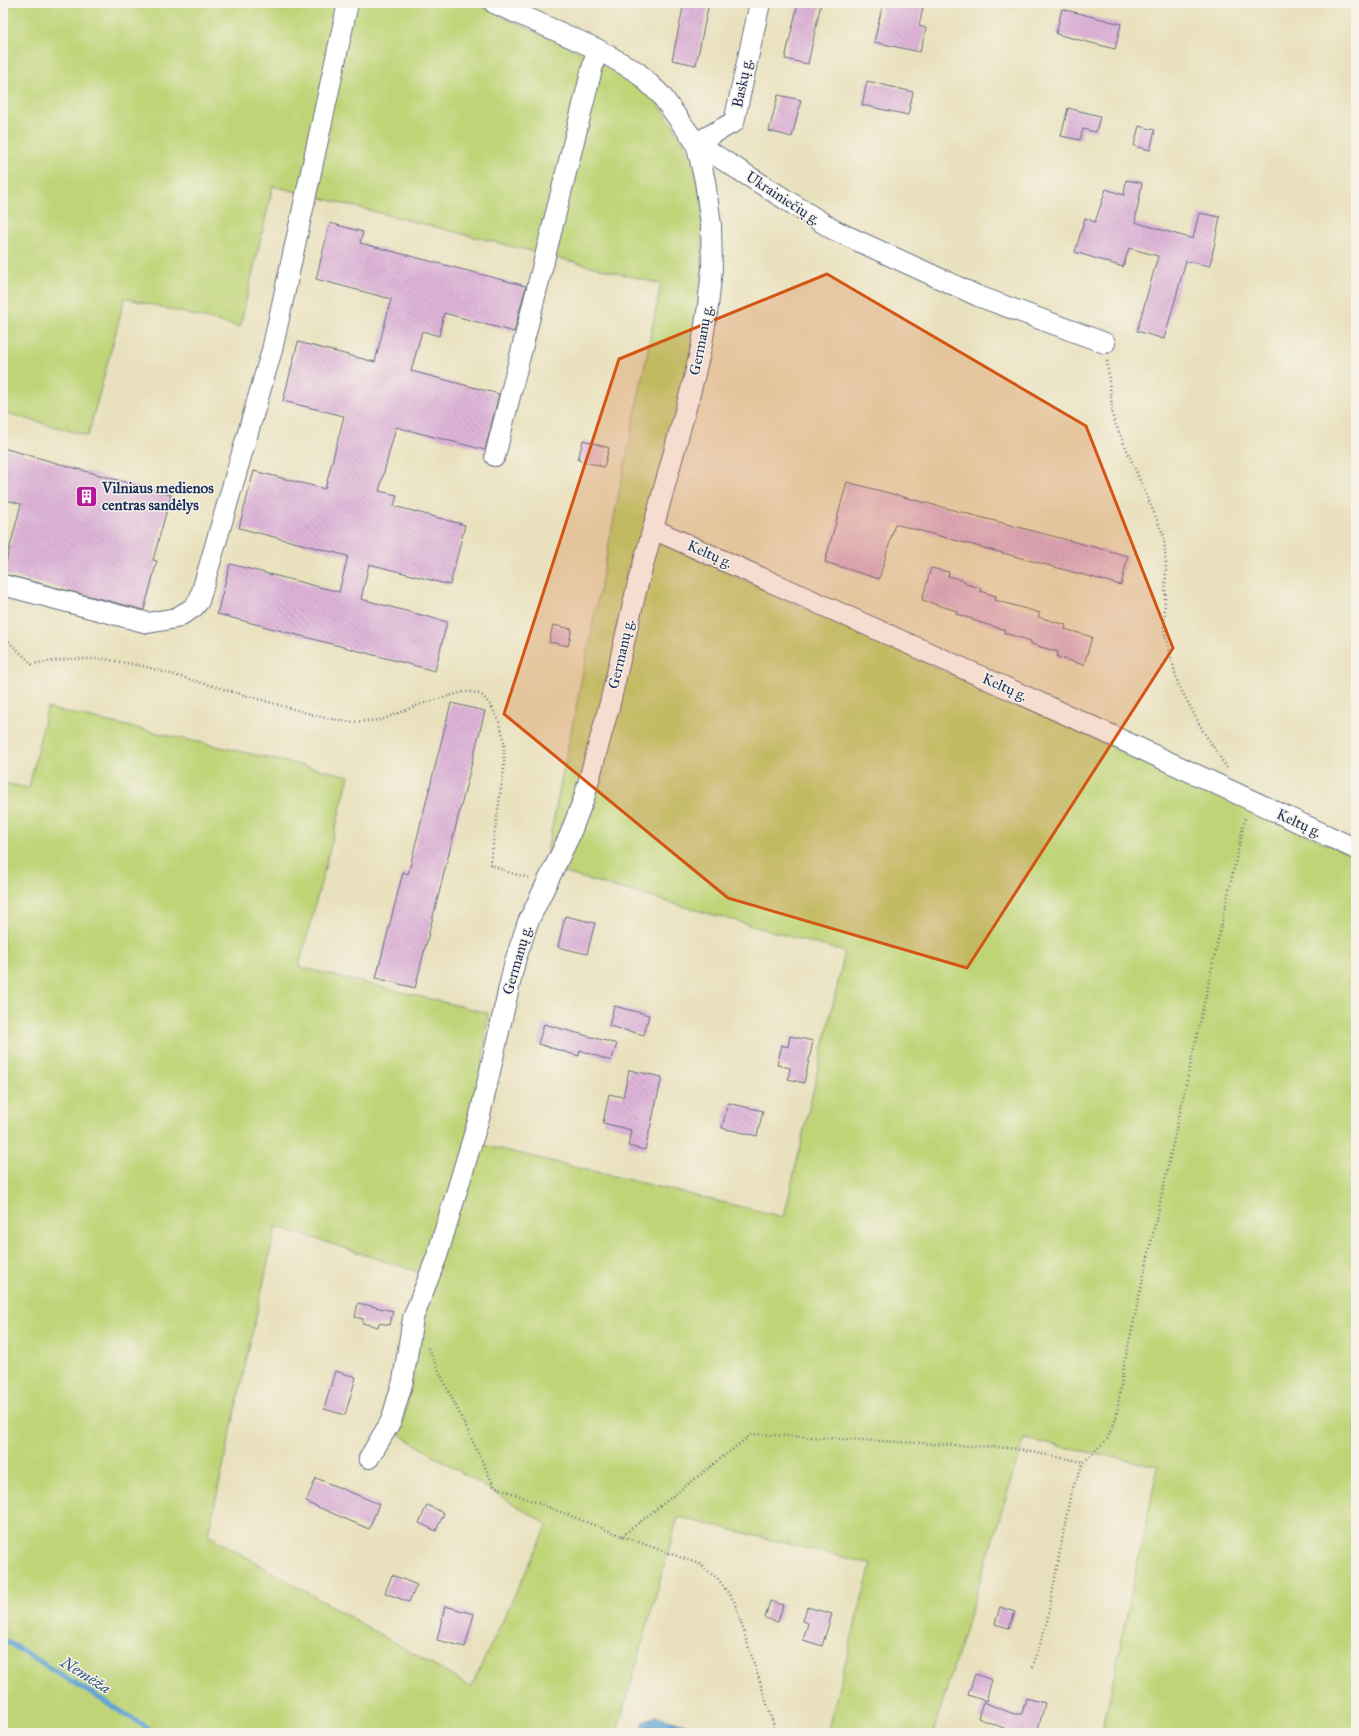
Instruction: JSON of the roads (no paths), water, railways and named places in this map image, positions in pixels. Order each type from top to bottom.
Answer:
[{"type":"street","points":[[3,585],[148,623],[176,618],[193,608],[199,601],[272,350],[348,3]]},
{"type":"street","name":"Ukrainiečių g.","points":[[494,3],[597,49],[637,72],[661,95],[696,143],[834,230],[978,296],[1106,343]]},
{"type":"street","name":"Baskų g.","points":[[696,143],[734,122],[760,3]]},
{"type":"street","points":[[495,456],[597,49]]},
{"type":"street","name":"Germanų g.","points":[[369,1458],[391,1421],[403,1381],[413,1318],[437,1256],[468,1154],[488,1080],[515,962],[528,922],[569,837],[584,798],[653,529],[692,386],[708,306],[712,269],[711,225],[705,181],[696,143]]},
{"type":"street","name":"Keltų g.","points":[[653,529],[1089,725],[1356,849]]},
{"type":"water","points":[[657,1716],[715,1733],[640,1733],[644,1721]]},
{"type":"waterway","name":"Nemėža","points":[[3,1639],[156,1733]]},
{"type":"place","name":"Vilniaus medienos centras sandėlys","points":[[87,497]]}]
